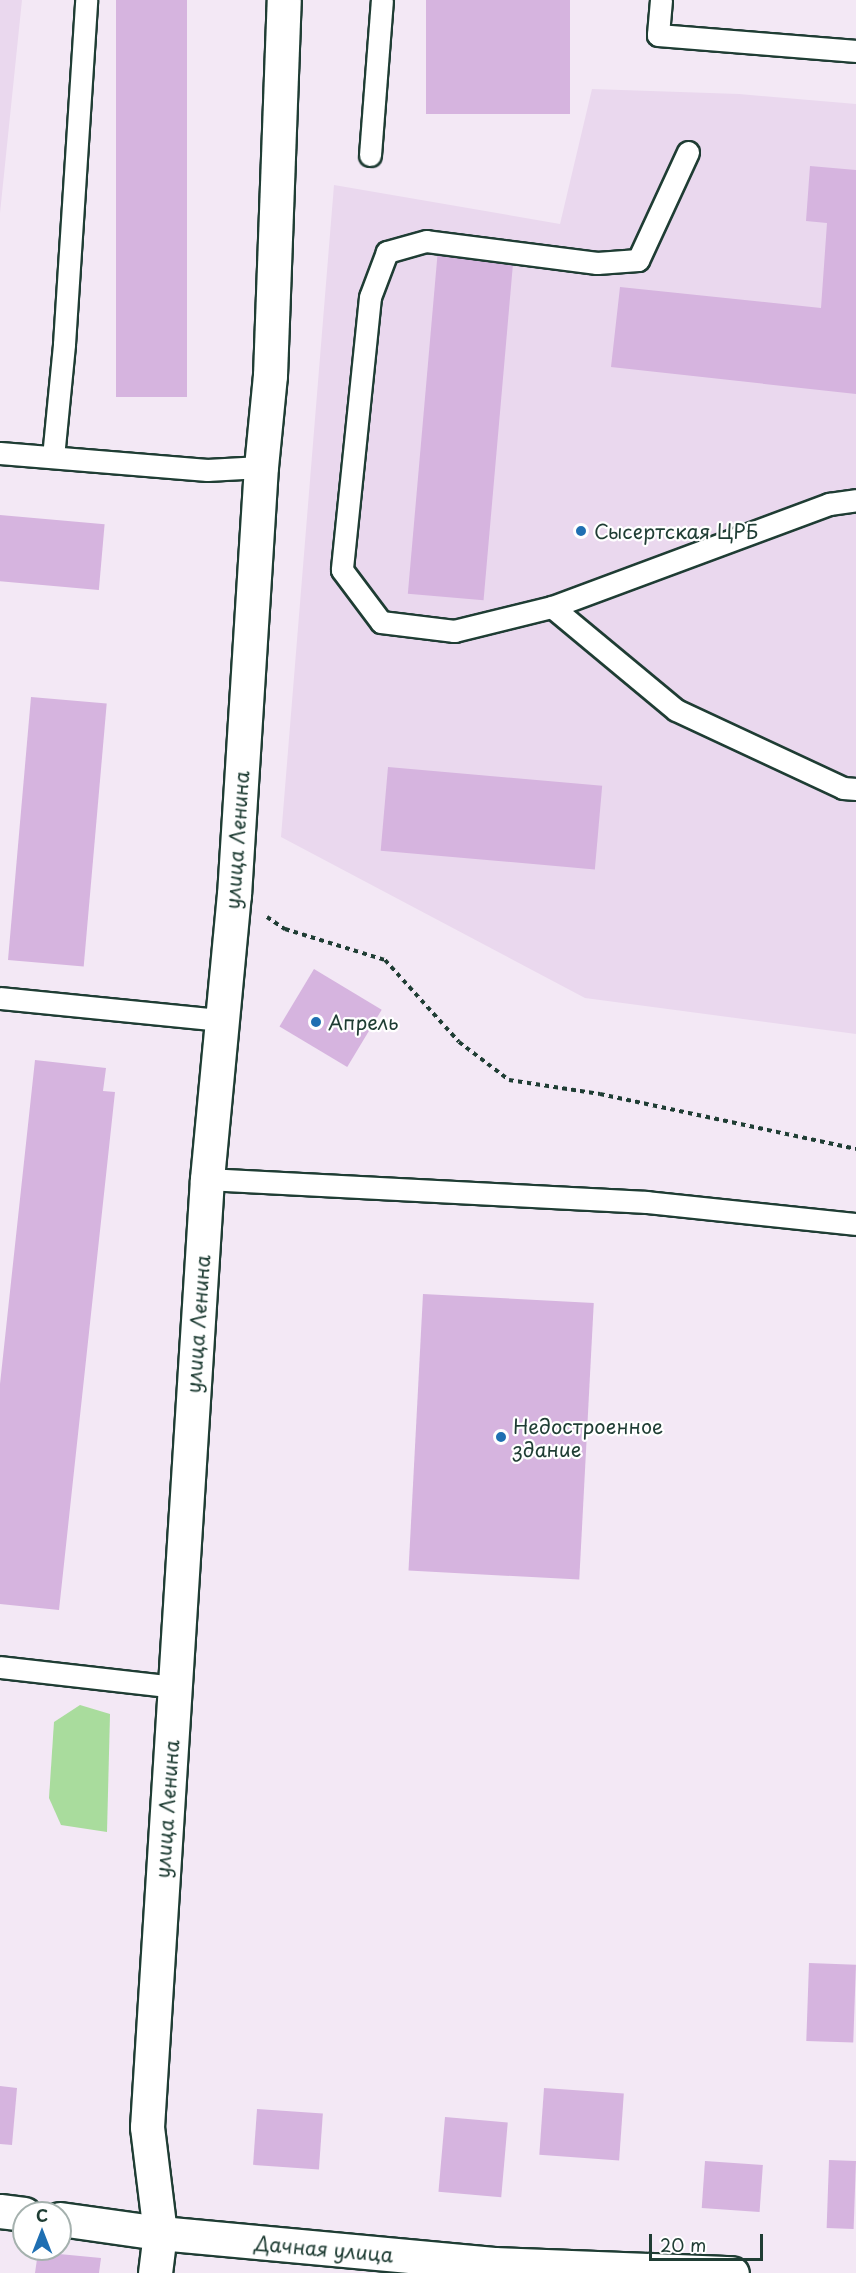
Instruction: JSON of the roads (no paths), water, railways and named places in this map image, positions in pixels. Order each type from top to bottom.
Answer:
[{"type":"street","name":"улица Ленина","points":[[155,2273],[160,2234],[147,2127],[207,1179],[234,896],[261,467],[270,375],[284,0]]},
{"type":"street","name":"Дачная улица","points":[[72,2221],[160,2234],[494,2269],[732,2273]]},
{"type":"lane","points":[[52,457],[64,344],[86,0]]},
{"type":"lane","points":[[370,155],[382,0]]},
{"type":"lane","points":[[661,0],[658,35],[856,51]]},
{"type":"lane","points":[[688,152],[638,260],[597,263],[426,241],[387,252],[370,297],[342,570],[381,622],[454,631],[552,607],[829,504],[856,500]]},
{"type":"lane","points":[[0,453],[207,470],[261,467]]},
{"type":"lane","points":[[552,607],[676,710],[843,788],[856,789]]},
{"type":"lane","points":[[0,998],[221,1020]]},
{"type":"lane","points":[[207,1179],[646,1202],[856,1224]]},
{"type":"lane","points":[[0,1667],[175,1687]]},
{"type":"place","name":"Сысертская ЦРБ","points":[[581,531]]},
{"type":"place","name":"Апрель","points":[[316,1022]]},
{"type":"place","name":"Недостроенное здание","points":[[501,1437]]}]
